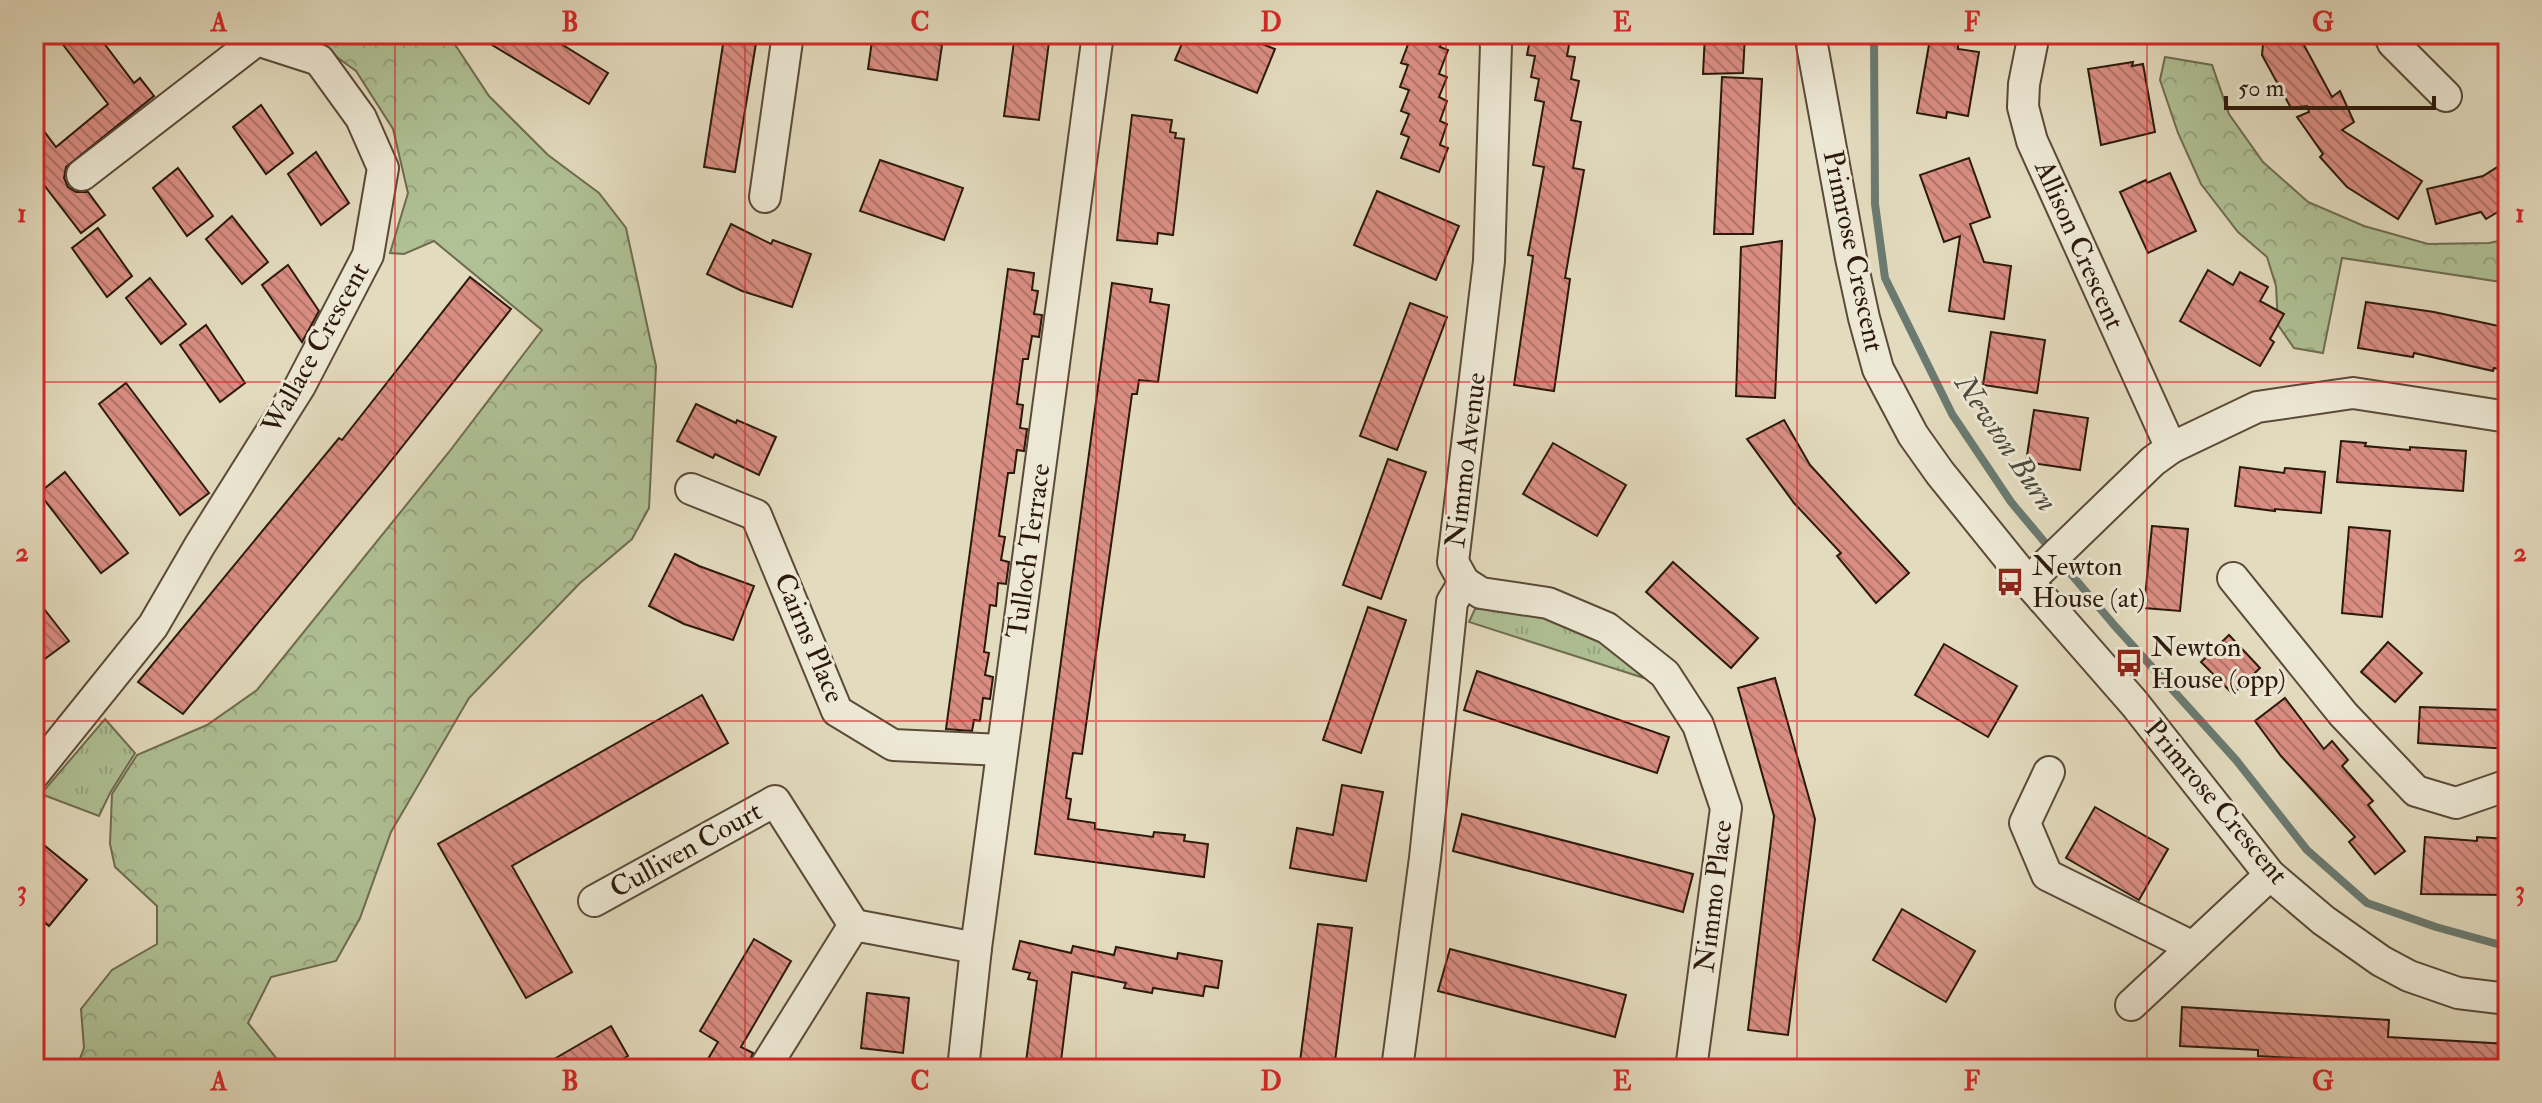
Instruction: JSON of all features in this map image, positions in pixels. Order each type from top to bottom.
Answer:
[{"type":"street","points":[[765,197],[788,34]]},
{"type":"street","name":"Tulloch Terrace","points":[[963,1069],[976,948],[1098,34]]},
{"type":"street","name":"Nimmo Avenue","points":[[1397,1069],[1425,858],[1452,602],[1464,582],[1453,562],[1489,261],[1496,45],[1493,34]]},
{"type":"street","name":"Primrose Crescent","points":[[1810,34],[1854,273],[1878,369],[1913,435],[1931,461],[2034,575],[2270,875],[2323,920],[2381,961],[2409,976],[2458,993],[2508,999]]},
{"type":"street","name":"Allison Crescent","points":[[2034,34],[2024,84],[2023,107],[2032,141],[2171,448]]},
{"type":"street","points":[[2389,34],[2393,43],[2446,96]]},
{"type":"street","name":"Wallace Crescent","points":[[34,774],[153,626],[300,386],[368,255],[383,168],[361,118],[319,60],[257,40],[82,175]]},
{"type":"street","points":[[2034,575],[2153,461],[2171,448],[2257,407],[2353,393],[2508,417]]},
{"type":"street","name":"Cairns Place","points":[[691,489],[756,515],[837,711],[893,745],[1002,750]]},
{"type":"street","points":[[2233,578],[2343,714],[2416,791],[2456,803],[2508,785]]},
{"type":"street","name":"Nimmo Place","points":[[1464,582],[1481,593],[1548,603],[1607,628],[1665,674],[1698,725],[1726,808],[1691,1069]]},
{"type":"street","points":[[2049,772],[2025,823],[2047,875],[2193,947]]},
{"type":"street","name":"Culliven Court","points":[[594,901],[775,801],[854,925]]},
{"type":"street","points":[[2131,1005],[2270,875]]},
{"type":"street","points":[[764,1069],[854,925],[976,948]]},
{"type":"green space","points":[[298,34],[448,34],[489,96],[548,155],[599,193],[626,228],[656,366],[649,508],[632,539],[580,583],[469,698],[391,832],[360,918],[336,961],[271,977],[248,1023],[285,1069],[76,1069],[84,1048],[81,1009],[112,970],[157,944],[157,906],[115,867],[110,844],[112,794],[137,755],[207,725],[257,690],[449,452],[542,330],[434,241],[404,254],[390,253],[408,193],[393,129],[356,71],[316,42]]},
{"type":"green space","points":[[2165,57],[2212,65],[2229,114],[2263,162],[2308,202],[2364,226],[2428,244],[2489,243],[2508,239],[2508,283],[2342,258],[2323,353],[2294,348],[2278,325],[2276,286],[2267,257],[2238,232],[2201,184],[2178,133],[2160,80]]},
{"type":"green space","points":[[1495,607],[1553,620],[1580,630],[1611,649],[1644,678],[1469,622],[1475,609]]},
{"type":"green space","points":[[105,719],[135,753],[99,816],[41,794]]},
{"type":"building","points":[[55,34],[97,34],[134,83],[140,78],[154,96],[66,167],[64,178],[68,187],[76,192],[88,192],[105,215],[81,233],[34,172],[34,118],[56,147],[108,104]]},
{"type":"building","points":[[474,34],[545,34],[608,73],[589,104]]},
{"type":"building","points":[[873,34],[942,45],[937,80],[868,69]]},
{"type":"building","points":[[1015,34],[1050,34],[1039,120],[1004,116]]},
{"type":"building","points":[[1186,34],[1237,34],[1275,49],[1257,93],[1175,60]]},
{"type":"building","points":[[1412,34],[1444,34],[1440,47],[1448,50],[1439,74],[1447,77],[1439,97],[1447,101],[1440,121],[1447,124],[1440,145],[1448,148],[1439,172],[1401,158],[1409,137],[1401,134],[1409,114],[1401,111],[1409,90],[1400,87],[1408,65],[1401,63]]},
{"type":"building","points":[[1531,34],[1571,34],[1567,56],[1575,57],[1571,79],[1579,81],[1571,120],[1581,122],[1573,168],[1584,170],[1565,278],[1570,279],[1554,391],[1514,385],[1533,256],[1528,255],[1544,167],[1533,165],[1544,102],[1535,100],[1539,79],[1531,77],[1535,56],[1527,55]]},
{"type":"building","points":[[1705,34],[1745,34],[1743,73],[1703,74]]},
{"type":"building","points":[[2264,34],[2298,34],[2332,97],[2340,91],[2354,122],[2342,130],[2422,181],[2398,219],[2347,187],[2320,157],[2323,154],[2297,117],[2309,112],[2307,106],[2291,108],[2262,55]]},
{"type":"building","points":[[724,38],[756,43],[735,172],[704,167]]},
{"type":"building","points":[[1930,39],[1958,43],[1958,49],[1979,52],[1968,116],[1947,112],[1946,118],[1917,113]]},
{"type":"building","points":[[2133,62],[2132,66],[2143,64],[2155,132],[2101,145],[2088,69]]},
{"type":"building","points":[[1722,77],[1762,79],[1753,234],[1714,234]]},
{"type":"building","points":[[261,105],[293,153],[266,174],[233,127]]},
{"type":"building","points":[[1132,115],[1172,120],[1170,132],[1176,133],[1175,138],[1184,139],[1173,235],[1158,233],[1157,244],[1117,240]]},
{"type":"building","points":[[316,152],[349,203],[321,225],[288,174]]},
{"type":"building","points":[[1969,158],[1990,217],[1970,224],[1984,262],[2011,266],[2004,319],[1949,311],[1960,236],[1944,242],[1920,175]]},
{"type":"building","points":[[880,160],[963,188],[944,240],[860,211]]},
{"type":"building","points":[[2499,166],[2508,184],[2508,206],[2486,219],[2481,212],[2436,224],[2427,189],[2483,176]]},
{"type":"building","points":[[178,168],[213,216],[187,236],[153,188]]},
{"type":"building","points":[[2170,173],[2196,231],[2148,253],[2120,192]]},
{"type":"building","points":[[1377,191],[1459,226],[1436,280],[1354,245]]},
{"type":"building","points":[[232,216],[268,262],[242,284],[206,239]]},
{"type":"building","points":[[731,224],[771,244],[773,240],[811,254],[792,307],[742,291],[707,274]]},
{"type":"building","points":[[98,228],[132,276],[107,297],[72,248]]},
{"type":"building","points":[[1782,241],[1775,398],[1736,396],[1741,247]]},
{"type":"building","points":[[288,265],[319,311],[302,342],[262,285]]},
{"type":"building","points":[[1008,269],[1034,273],[1032,290],[1038,291],[1034,314],[1042,315],[1039,337],[1032,336],[1028,359],[1023,359],[1017,404],[1023,405],[1020,428],[1027,429],[1024,451],[1017,450],[1014,473],[1008,473],[999,536],[1005,537],[1001,560],[1009,562],[1006,584],[998,583],[996,606],[990,605],[984,652],[989,653],[985,675],[993,677],[990,699],[983,698],[980,721],[974,720],[972,731],[946,729]]},
{"type":"building","points":[[2208,270],[2233,285],[2240,272],[2268,287],[2260,301],[2284,314],[2270,339],[2274,342],[2260,366],[2180,321]]},
{"type":"building","points":[[470,277],[511,309],[383,471],[183,714],[138,682],[339,438],[342,440]]},
{"type":"building","points":[[150,278],[186,324],[161,344],[126,298]]},
{"type":"building","points":[[1112,283],[1152,289],[1150,302],[1169,305],[1158,382],[1139,380],[1137,394],[1132,394],[1082,754],[1073,753],[1066,798],[1071,799],[1068,819],[1095,823],[1095,829],[1153,837],[1154,832],[1185,835],[1184,841],[1208,844],[1204,877],[1035,854]]},
{"type":"building","points":[[2366,302],[2434,312],[2508,328],[2508,371],[2494,368],[2493,371],[2414,353],[2413,357],[2358,348]]},
{"type":"building","points":[[1410,303],[1447,317],[1397,450],[1360,436]]},
{"type":"building","points":[[206,325],[245,383],[220,402],[180,345]]},
{"type":"building","points":[[1991,332],[2045,340],[2037,393],[1983,385]]},
{"type":"building","points":[[126,383],[209,493],[180,515],[99,404]]},
{"type":"building","points":[[696,404],[776,437],[759,475],[715,454],[713,458],[677,441]]},
{"type":"building","points":[[2034,410],[2088,418],[2080,470],[2026,462]]},
{"type":"building","points":[[1784,420],[1810,465],[1909,573],[1876,603],[1837,556],[1841,553],[1794,503],[1747,439]]},
{"type":"building","points":[[2341,441],[2410,450],[2410,447],[2466,451],[2463,491],[2337,482]]},
{"type":"building","points":[[1553,443],[1626,485],[1597,536],[1523,494]]},
{"type":"building","points":[[1388,459],[1426,472],[1381,599],[1343,585]]},
{"type":"building","points":[[2240,467],[2284,473],[2285,468],[2325,472],[2321,513],[2235,506]]},
{"type":"building","points":[[65,472],[128,553],[101,573],[39,493]]},
{"type":"building","points":[[2152,526],[2188,529],[2180,611],[2144,608]]},
{"type":"building","points":[[2349,527],[2390,531],[2382,617],[2342,613]]},
{"type":"building","points":[[675,554],[754,586],[733,640],[684,624],[649,606]]},
{"type":"building","points":[[1673,562],[1758,638],[1731,668],[1646,592]]},
{"type":"building","points":[[34,596],[69,641],[34,667]]},
{"type":"building","points":[[1368,607],[1406,620],[1361,753],[1323,740]]},
{"type":"building","points":[[2229,635],[2260,668],[2233,694],[2201,662]]},
{"type":"building","points":[[2388,642],[2422,673],[2395,702],[2361,672]]},
{"type":"building","points":[[1944,644],[2017,686],[1988,737],[1915,695]]},
{"type":"building","points":[[1477,671],[1669,737],[1657,773],[1464,710]]},
{"type":"building","points":[[1775,678],[1815,819],[1788,1035],[1748,1030],[1774,816],[1738,688]]},
{"type":"building","points":[[702,695],[728,743],[512,866],[572,972],[526,998],[438,844]]},
{"type":"building","points":[[2285,698],[2324,749],[2332,741],[2348,760],[2342,766],[2373,801],[2368,805],[2405,851],[2375,874],[2349,842],[2355,837],[2281,756],[2255,721]]},
{"type":"building","points":[[2420,707],[2508,710],[2508,749],[2418,743]]},
{"type":"building","points":[[1342,785],[1383,792],[1366,881],[1290,868],[1297,828],[1333,835]]},
{"type":"building","points":[[2095,807],[2168,849],[2139,900],[2066,858]]},
{"type":"building","points":[[1462,814],[1693,874],[1683,912],[1453,851]]},
{"type":"building","points":[[34,837],[87,880],[49,926],[34,914]]},
{"type":"building","points":[[2425,837],[2477,841],[2477,837],[2508,839],[2508,895],[2421,894]]},
{"type":"building","points":[[1902,909],[1975,951],[1946,1002],[1873,960]]},
{"type":"building","points":[[1318,924],[1352,928],[1334,1069],[1299,1069]]},
{"type":"building","points":[[754,939],[791,961],[741,1047],[753,1053],[746,1069],[702,1069],[718,1042],[700,1031]]},
{"type":"building","points":[[1020,941],[1071,953],[1073,946],[1114,955],[1116,947],[1177,959],[1178,953],[1222,961],[1218,988],[1205,986],[1203,996],[1153,988],[1152,993],[1124,988],[1126,983],[1072,972],[1060,1069],[1025,1069],[1037,981],[1028,979],[1030,973],[1013,969]]},
{"type":"building","points":[[1450,949],[1626,995],[1615,1037],[1438,991]]},
{"type":"building","points":[[867,993],[909,998],[903,1053],[861,1048]]},
{"type":"building","points":[[2182,1007],[2389,1020],[2388,1037],[2508,1044],[2508,1069],[2402,1069],[2403,1064],[2258,1056],[2258,1050],[2180,1046]]},
{"type":"building","points":[[611,1026],[628,1056],[606,1069],[537,1069]]},
{"type":"waterway","name":"Newton Burn","points":[[1874,36],[1875,204],[1885,278],[1952,414],[2011,502],[2052,551]]},
{"type":"waterway","name":"Newton Burn","points":[[2060,561],[2236,760],[2307,850],[2367,903],[2508,947]]},
{"type":"place","name":"Newton House (at)","points":[[2010,582]]},
{"type":"place","name":"Newton House (opp)","points":[[2129,663]]}]
